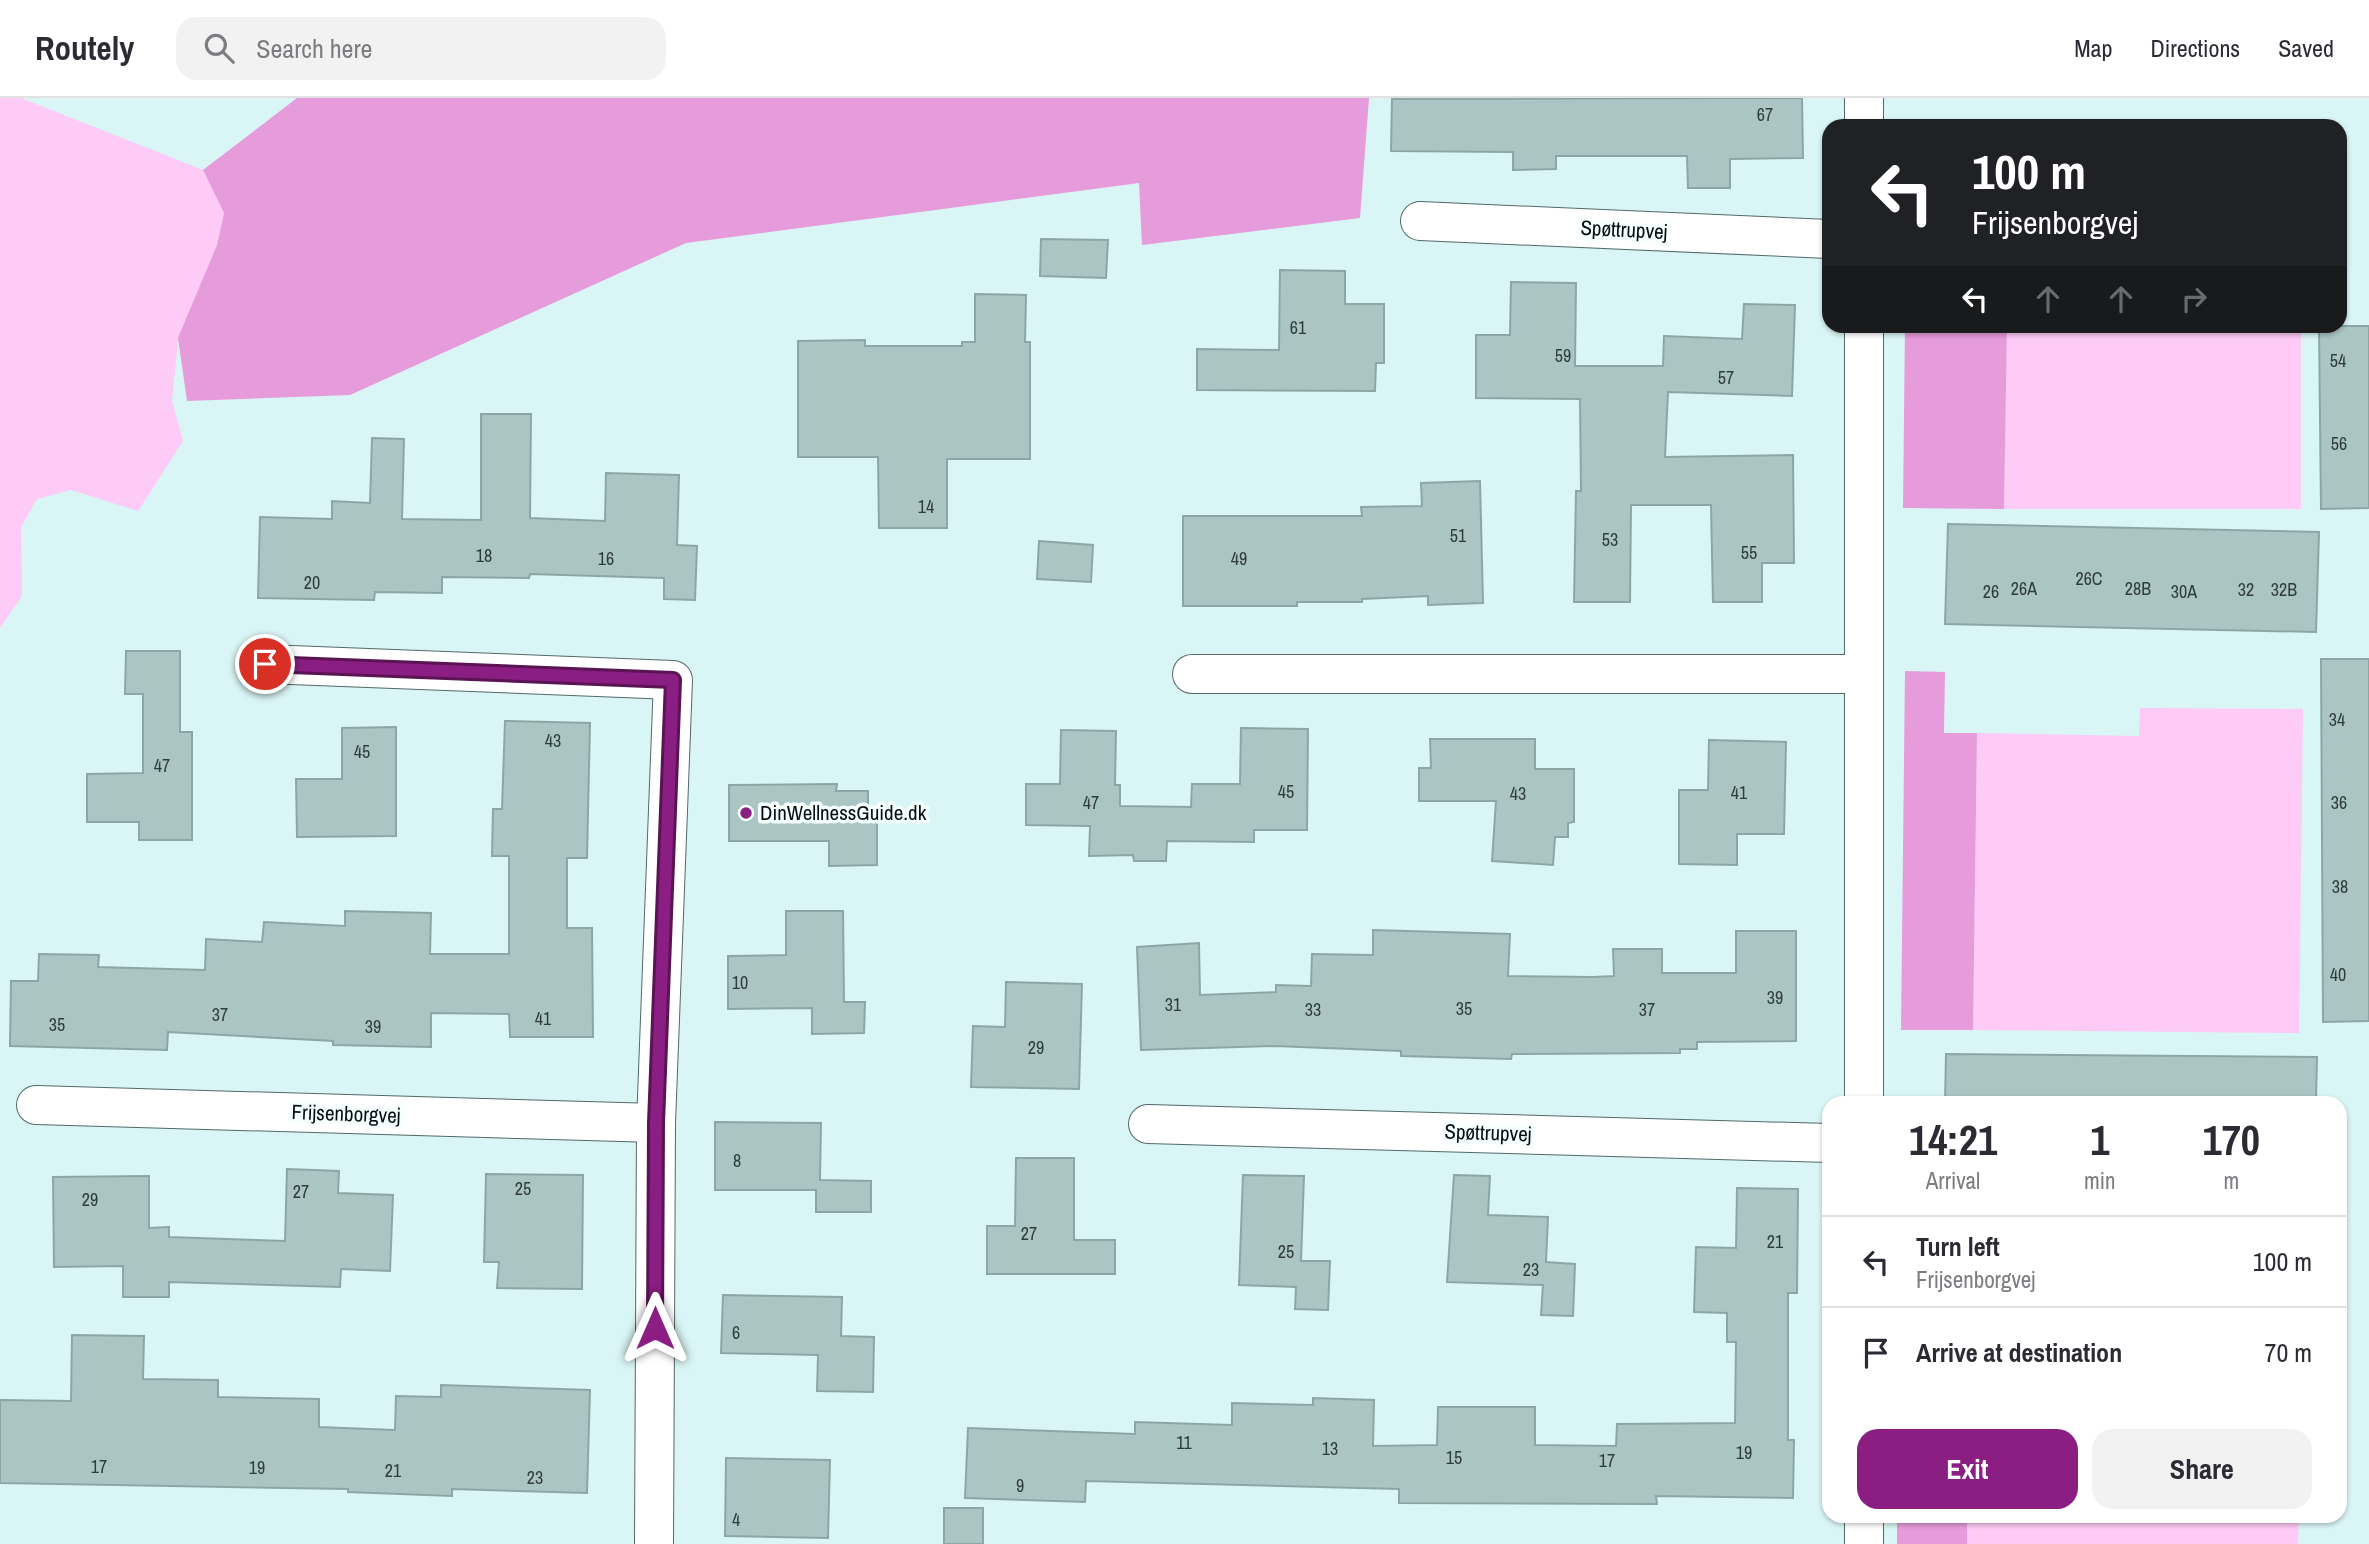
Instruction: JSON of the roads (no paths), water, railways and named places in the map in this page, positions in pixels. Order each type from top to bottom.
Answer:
[{"type":"street","points":[[1864,98],[1864,119]]},
{"type":"street","name":"Spøttrupvej","points":[[1420,221],[1822,239]]},
{"type":"street","points":[[1864,333],[1864,1096]]},
{"type":"street","points":[[265,664],[673,680],[656,1123],[654,1544]]},
{"type":"street","points":[[1192,674],[1864,674]]},
{"type":"street","name":"Frijsenborgvej","points":[[36,1105],[656,1123]]},
{"type":"street","name":"Spøttrupvej","points":[[1148,1124],[1822,1143]]},
{"type":"street","points":[[1864,1523],[1864,1544]]},
{"type":"place","name":"DinWellnessGuide.dk","points":[[746,813]]}]
